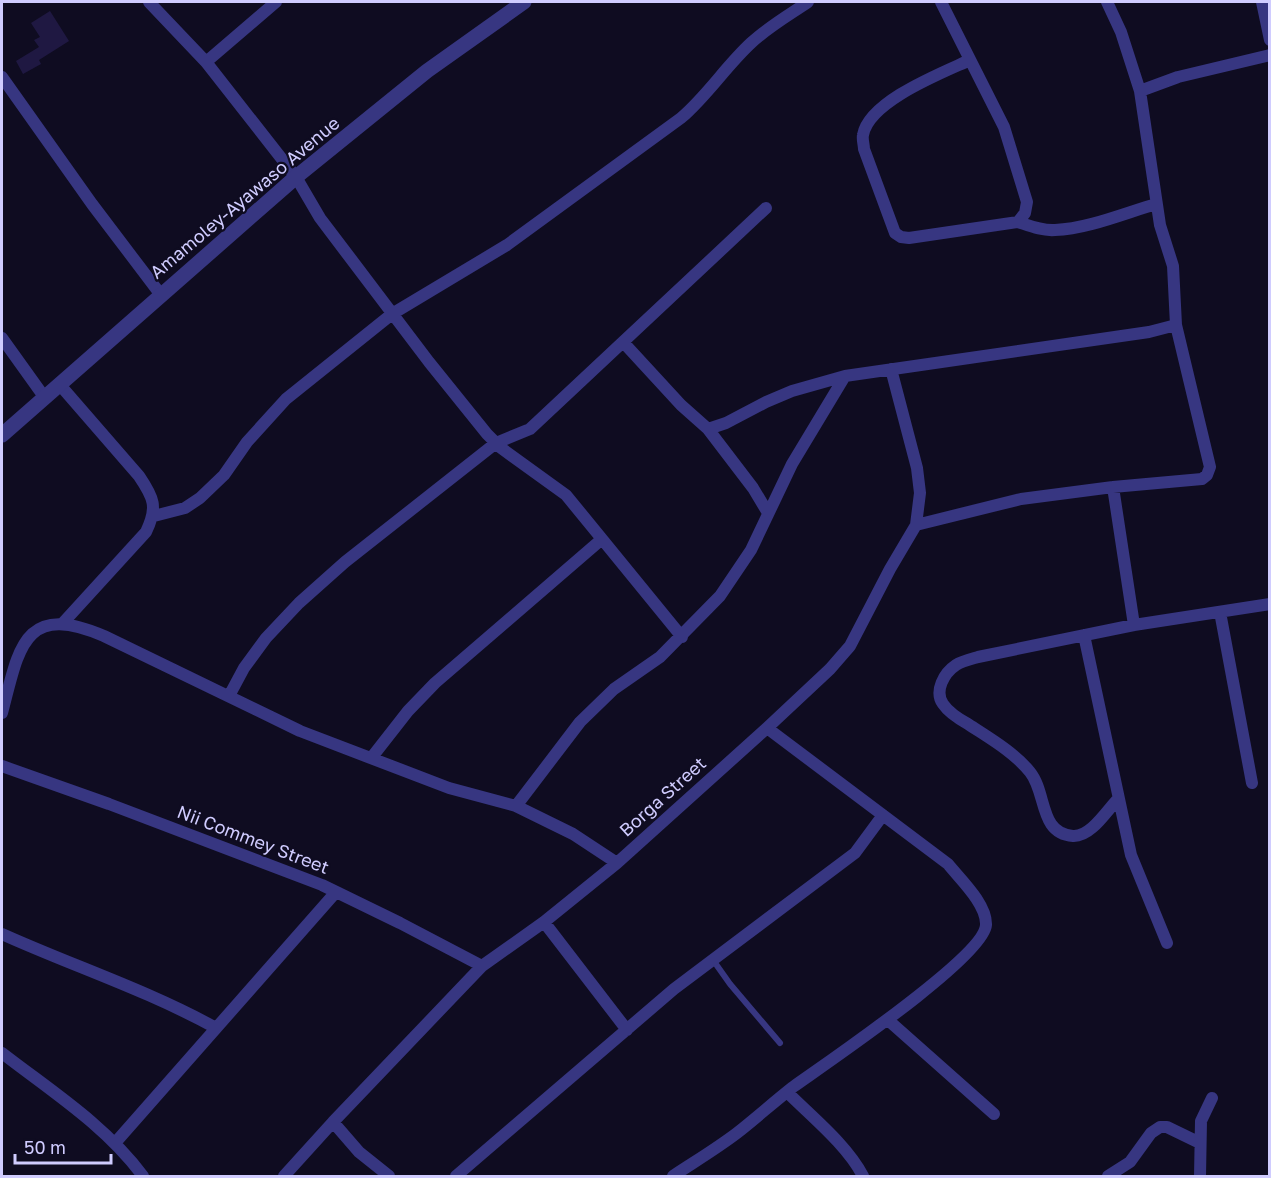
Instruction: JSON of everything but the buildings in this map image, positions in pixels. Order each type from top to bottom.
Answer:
[{"type":"street","points":[[149,2],[206,62],[296,177],[320,218],[392,314],[496,443],[566,495],[682,637]]},
{"type":"street","points":[[206,62],[276,2]]},
{"type":"street","name":"Amamoley-Ayawaso Avenue","points":[[2,435],[296,177],[428,71],[523,2]]},
{"type":"street","points":[[154,516],[185,508],[200,498],[224,475],[247,442],[286,399],[392,314],[507,245],[681,118],[693,108],[749,44],[808,2]]},
{"type":"street","points":[[941,2],[1004,127],[1027,202],[1025,213],[1018,222]]},
{"type":"street","points":[[916,525],[1021,499],[1113,487],[1202,479],[1207,475],[1210,467],[1176,325],[1173,266],[1156,204],[1140,91],[1121,32],[1107,2]]},
{"type":"street","points":[[1262,2],[1269,40]]},
{"type":"street","points":[[1140,91],[1178,77],[1269,55]]},
{"type":"street","points":[[970,60],[888,102],[872,117],[863,135],[864,149],[895,232],[901,237],[909,238],[1018,222],[1054,231],[1077,227],[1156,204]]},
{"type":"street","points":[[2,77],[92,204],[161,295]]},
{"type":"street","points":[[229,696],[244,668],[266,638],[299,603],[345,562],[496,443],[530,429],[766,208]]},
{"type":"street","points":[[708,429],[726,423],[792,391],[845,376],[1149,332],[1176,325]]},
{"type":"street","points":[[2,338],[45,398]]},
{"type":"street","points":[[623,342],[681,405],[708,429],[753,488],[768,513]]},
{"type":"street","name":"Borga Street","points":[[284,1176],[482,966],[544,922],[616,863],[767,728],[830,669],[850,646],[916,525],[920,493],[917,468],[891,369]]},
{"type":"street","points":[[516,806],[580,722],[614,689],[660,657],[720,596],[751,550],[792,464],[845,376]]},
{"type":"street","points":[[60,385],[139,476],[153,501],[154,516],[146,532],[62,624]]},
{"type":"street","points":[[1113,487],[1134,625]]},
{"type":"street","points":[[372,757],[408,711],[435,683],[602,538]]},
{"type":"street","points":[[1118,799],[1085,833],[1074,836],[1050,826],[1031,773],[1012,754],[952,714],[942,703],[939,690],[944,676],[957,664],[978,657],[1134,625],[1269,604]]},
{"type":"street","points":[[1220,612],[1252,783]]},
{"type":"street","points":[[2,713],[22,643],[37,630],[62,624],[76,626],[97,633],[300,731],[449,788],[516,806],[573,834],[616,863]]},
{"type":"street","points":[[1084,635],[1131,855],[1167,943]]},
{"type":"street","points":[[673,1176],[735,1134],[787,1092],[888,1020],[968,953],[981,938],[986,925],[983,912],[972,891],[948,864],[767,728]]},
{"type":"street","name":"Nii Commey Street","points":[[2,766],[218,845],[336,892],[482,966]]},
{"type":"street","points":[[456,1176],[674,989],[855,853],[883,815]]},
{"type":"street","points":[[115,1143],[336,892]]},
{"type":"street","points":[[544,922],[627,1030]]},
{"type":"street","points":[[2,933],[129,985],[216,1028]]},
{"type":"street","points":[[888,1020],[994,1114]]},
{"type":"street","points":[[2,1053],[98,1127],[143,1176]]},
{"type":"street","points":[[787,1092],[838,1143],[858,1166],[863,1176]]},
{"type":"street","points":[[1200,1176],[1202,1121],[1212,1098]]},
{"type":"street","points":[[333,1122],[359,1152],[389,1176]]},
{"type":"street","points":[[1108,1176],[1130,1162],[1151,1133],[1160,1127],[1167,1127],[1200,1143]]},
{"type":"lane","points":[[713,960],[780,1044]]}]
